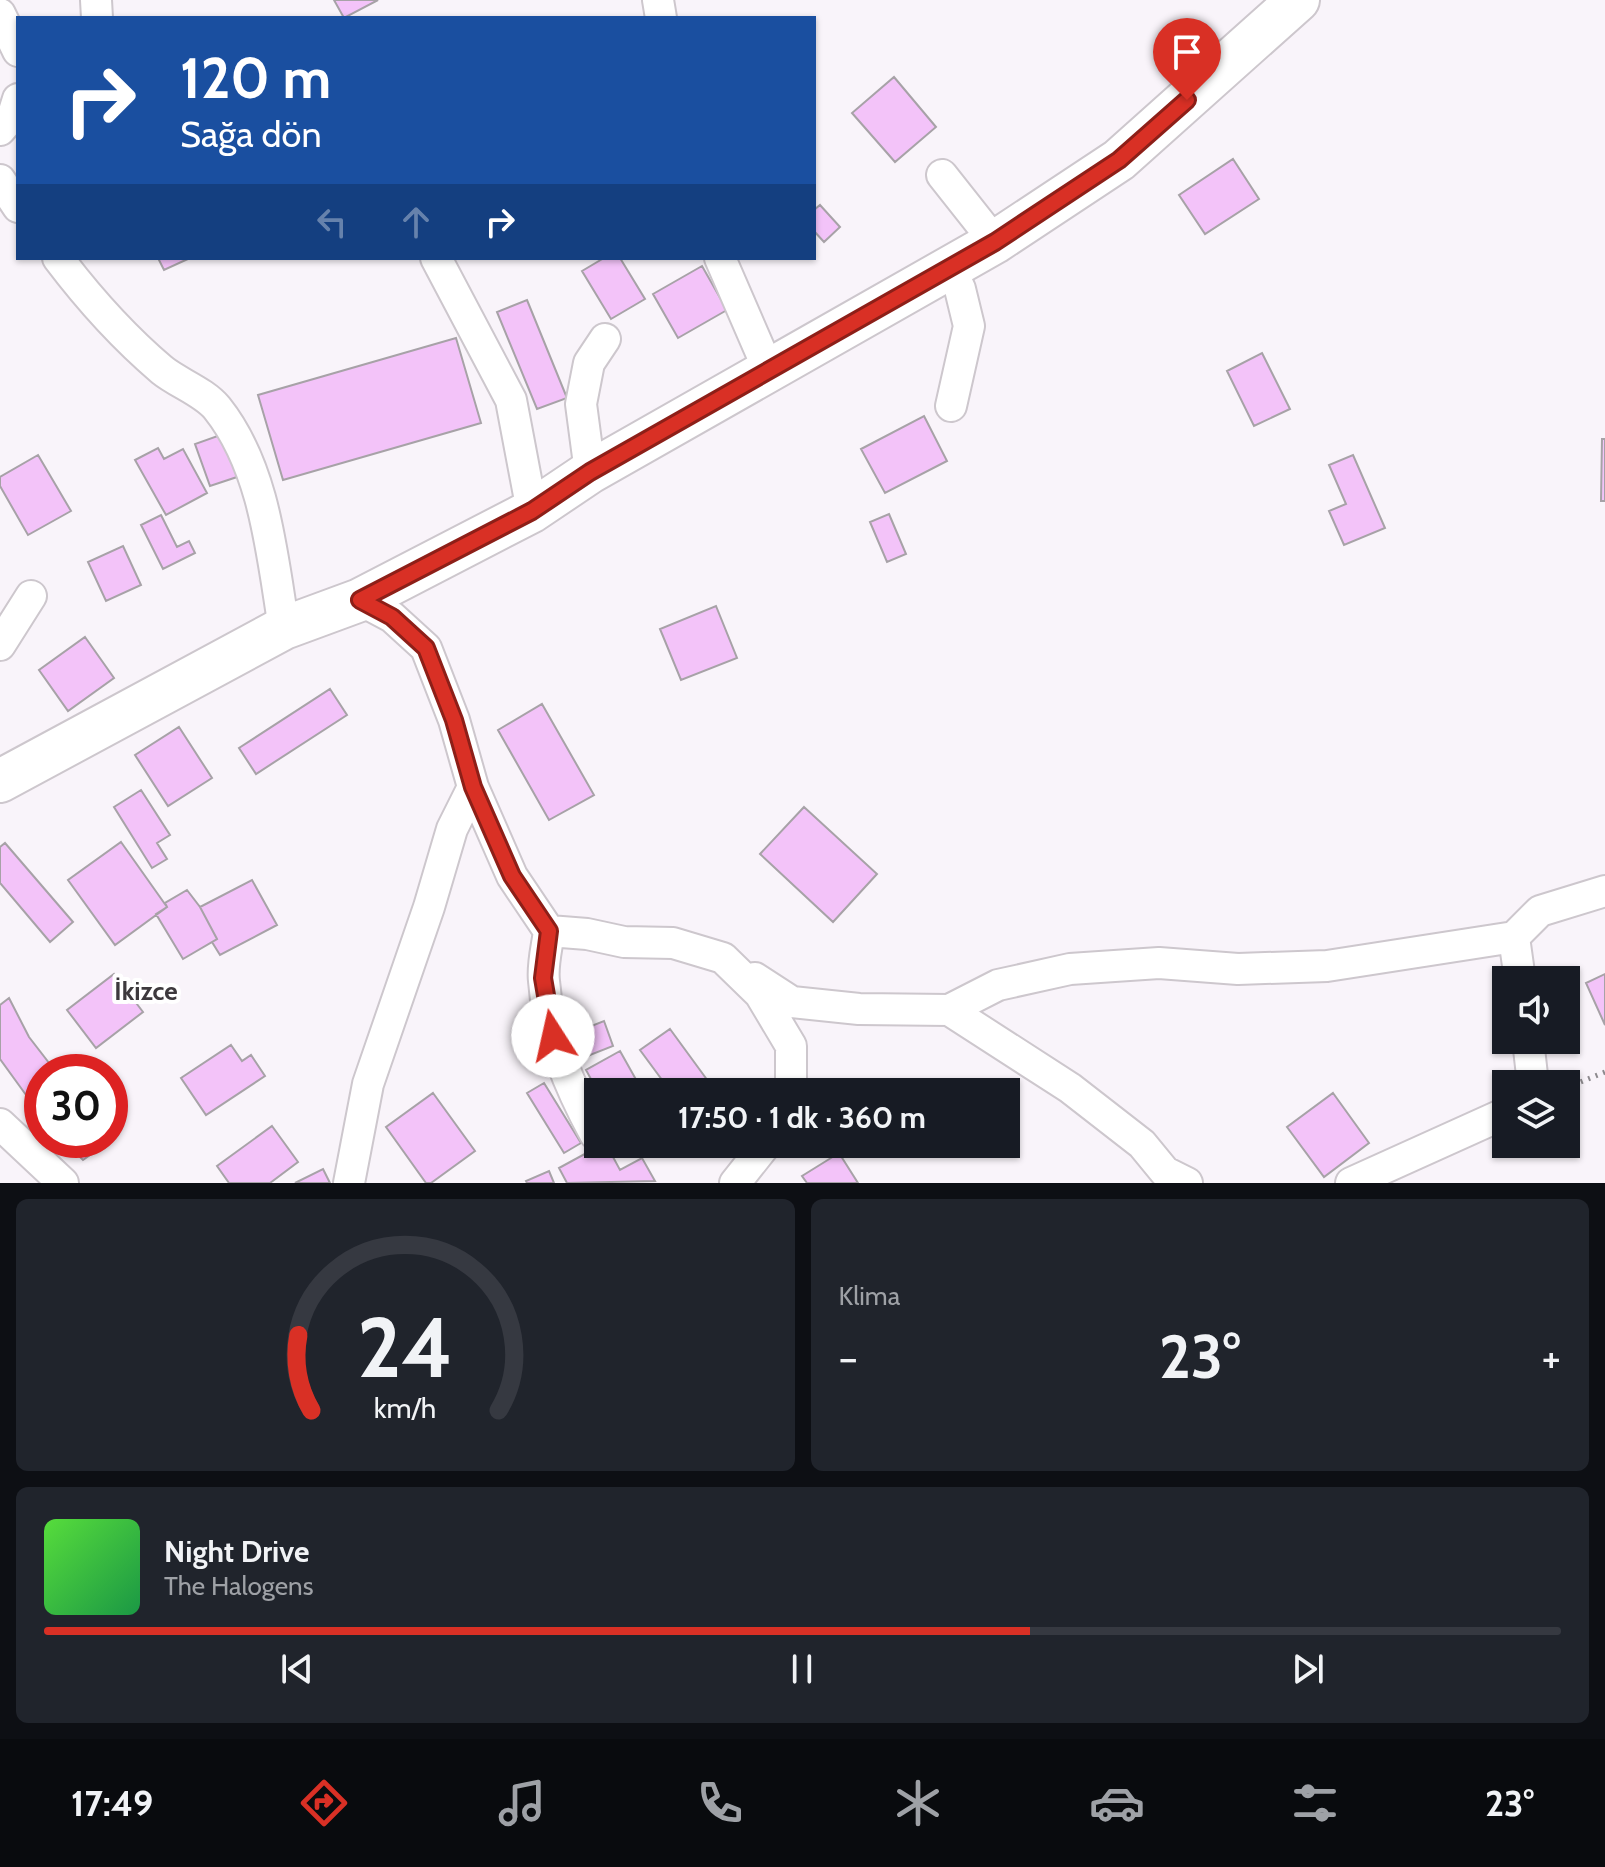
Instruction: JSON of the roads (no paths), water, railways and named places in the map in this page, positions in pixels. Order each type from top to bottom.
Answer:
[{"type":"main road","points":[[0,781],[284,628],[360,600],[532,511],[590,472],[995,242],[1119,160],[1298,0]]},
{"type":"street","points":[[0,14],[16,47]]},
{"type":"street","points":[[942,175],[995,242]]},
{"type":"street","points":[[0,180],[16,204]]},
{"type":"street","points":[[60,260],[123,335],[165,372],[215,405],[239,439],[271,546],[284,628]]},
{"type":"street","points":[[437,260],[511,400],[532,511]]},
{"type":"street","points":[[721,260],[769,371]]},
{"type":"street","points":[[950,267],[960,289],[969,326],[951,406]]},
{"type":"street","points":[[590,472],[581,404],[589,363],[605,339]]},
{"type":"street","points":[[0,645],[31,596]]},
{"type":"street","points":[[360,600],[392,617],[426,648],[454,720],[473,787],[512,876],[549,931],[543,978],[553,1036],[570,1088],[584,1114]]},
{"type":"street","points":[[349,1183],[368,1084],[429,907],[452,829],[473,787]]},
{"type":"street","points":[[549,931],[587,934],[624,942],[673,943],[723,958],[792,1002],[859,1009],[949,1010],[998,985],[1070,969],[1159,963],[1238,969],[1327,966],[1514,937],[1540,911],[1605,891]]},
{"type":"street","points":[[1514,937],[1518,966]]},
{"type":"street","points":[[723,958],[760,994],[791,1046],[791,1078]]},
{"type":"street","points":[[949,1010],[1070,1088],[1142,1144],[1170,1179]]},
{"type":"street","points":[[1351,1183],[1492,1119]]},
{"type":"street","points":[[4,1136],[63,1183]]},
{"type":"street","points":[[735,1183],[755,1158]]},
{"type":"district","name":"İkizce","points":[[146,991]]}]
